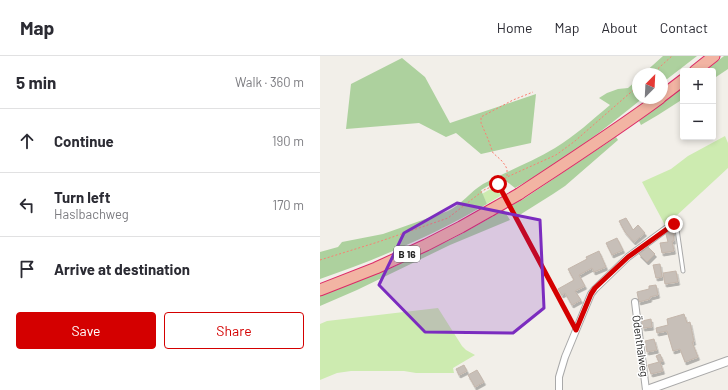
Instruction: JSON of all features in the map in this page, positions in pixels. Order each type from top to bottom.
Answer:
[{"type":"highway","points":[[699,68],[714,56]]},
{"type":"highway","name":"B 16","points":[[668,92],[680,82]]},
{"type":"highway","name":"B 16","points":[[320,290],[426,246],[460,228],[518,194],[586,151],[652,104]]},
{"type":"street","points":[[559,390],[561,368],[591,294],[595,288],[628,257],[674,224]]},
{"type":"street","name":"Ödenthalweg","points":[[634,302],[647,390]]},
{"type":"street","points":[[647,390],[728,361]]},
{"type":"lane","points":[[674,224],[683,271]]},
{"type":"path","points":[[659,68],[672,56]]},
{"type":"path","points":[[320,260],[448,218],[484,190],[498,184],[507,177],[556,155],[579,138],[632,91]]},
{"type":"path","points":[[507,177],[507,169],[501,160],[493,153],[480,117],[513,100],[533,92]]},
{"type":"path","points":[[498,184],[502,191]]},
{"type":"path","points":[[509,205],[576,330]]},
{"type":"highlighted area","points":[[457,203],[540,220],[544,308],[513,333],[425,332],[379,285],[404,233]]},
{"type":"green space","points":[[663,56],[697,56],[668,78],[668,68],[650,68]]},
{"type":"green space","points":[[724,56],[728,56],[728,69],[716,77],[716,68],[709,68]]},
{"type":"green space","points":[[402,58],[425,77],[450,123],[536,94],[531,143],[481,154],[456,133],[446,137],[419,123],[346,129],[351,84]]},
{"type":"green space","points":[[632,84],[632,104],[635,104],[597,134],[549,168],[515,188],[502,178],[481,190],[487,204],[447,226],[405,246],[320,279],[320,252],[338,247],[342,242],[383,234],[448,211],[458,205],[483,184],[537,158],[562,143],[583,128],[610,105],[599,98],[618,89],[628,88]]},
{"type":"green space","points":[[680,89],[680,101],[641,125],[639,121],[661,104],[668,104],[668,99]]},
{"type":"green space","points":[[725,136],[728,143],[728,168],[666,227],[642,182],[671,169],[688,156]]},
{"type":"green space","points":[[616,137],[618,140],[565,186],[518,216],[512,205],[522,200]]},
{"type":"green space","points":[[494,187],[497,188],[502,195],[487,204],[482,194]]},
{"type":"green space","points":[[504,210],[510,220],[450,245],[357,290],[320,306],[320,295],[393,267],[456,237]]},
{"type":"green space","points":[[438,308],[462,346],[475,355],[453,368],[454,373],[351,371],[337,373],[320,380],[320,324],[327,321]]},
{"type":"building","points":[[626,218],[633,230],[638,225],[645,233],[634,242],[625,232],[619,221]]},
{"type":"building","points":[[673,230],[674,241],[672,241],[674,251],[662,253],[660,243],[668,242],[666,234]]},
{"type":"building","points":[[617,238],[623,250],[612,255],[606,243]]},
{"type":"building","points":[[648,247],[655,254],[647,262],[639,254]]},
{"type":"building","points":[[599,251],[606,267],[594,272],[592,268],[579,275],[585,286],[575,291],[581,300],[572,305],[565,293],[562,295],[558,289],[574,280],[568,269],[587,259],[586,257]]},
{"type":"building","points":[[660,264],[662,277],[656,278],[653,265]]},
{"type":"building","points":[[676,271],[678,282],[665,284],[663,273]]},
{"type":"building","points":[[656,285],[658,295],[639,302],[637,292],[649,289],[649,286]]},
{"type":"building","points":[[684,314],[687,323],[690,322],[694,342],[692,342],[698,357],[685,362],[680,349],[673,351],[667,331],[657,333],[656,328],[668,325],[667,319]]},
{"type":"building","points":[[651,319],[652,327],[643,328],[642,321]]},
{"type":"building","points":[[654,339],[657,350],[647,352],[645,341]]},
{"type":"building","points":[[660,354],[663,361],[660,362],[663,371],[651,374],[648,365],[659,362],[656,356]]},
{"type":"building","points":[[464,365],[467,371],[459,375],[456,369]]},
{"type":"building","points":[[477,370],[484,382],[475,387],[468,375]]},
{"type":"route","points":[[498,184],[576,330],[595,288],[628,257],[674,224]]}]
